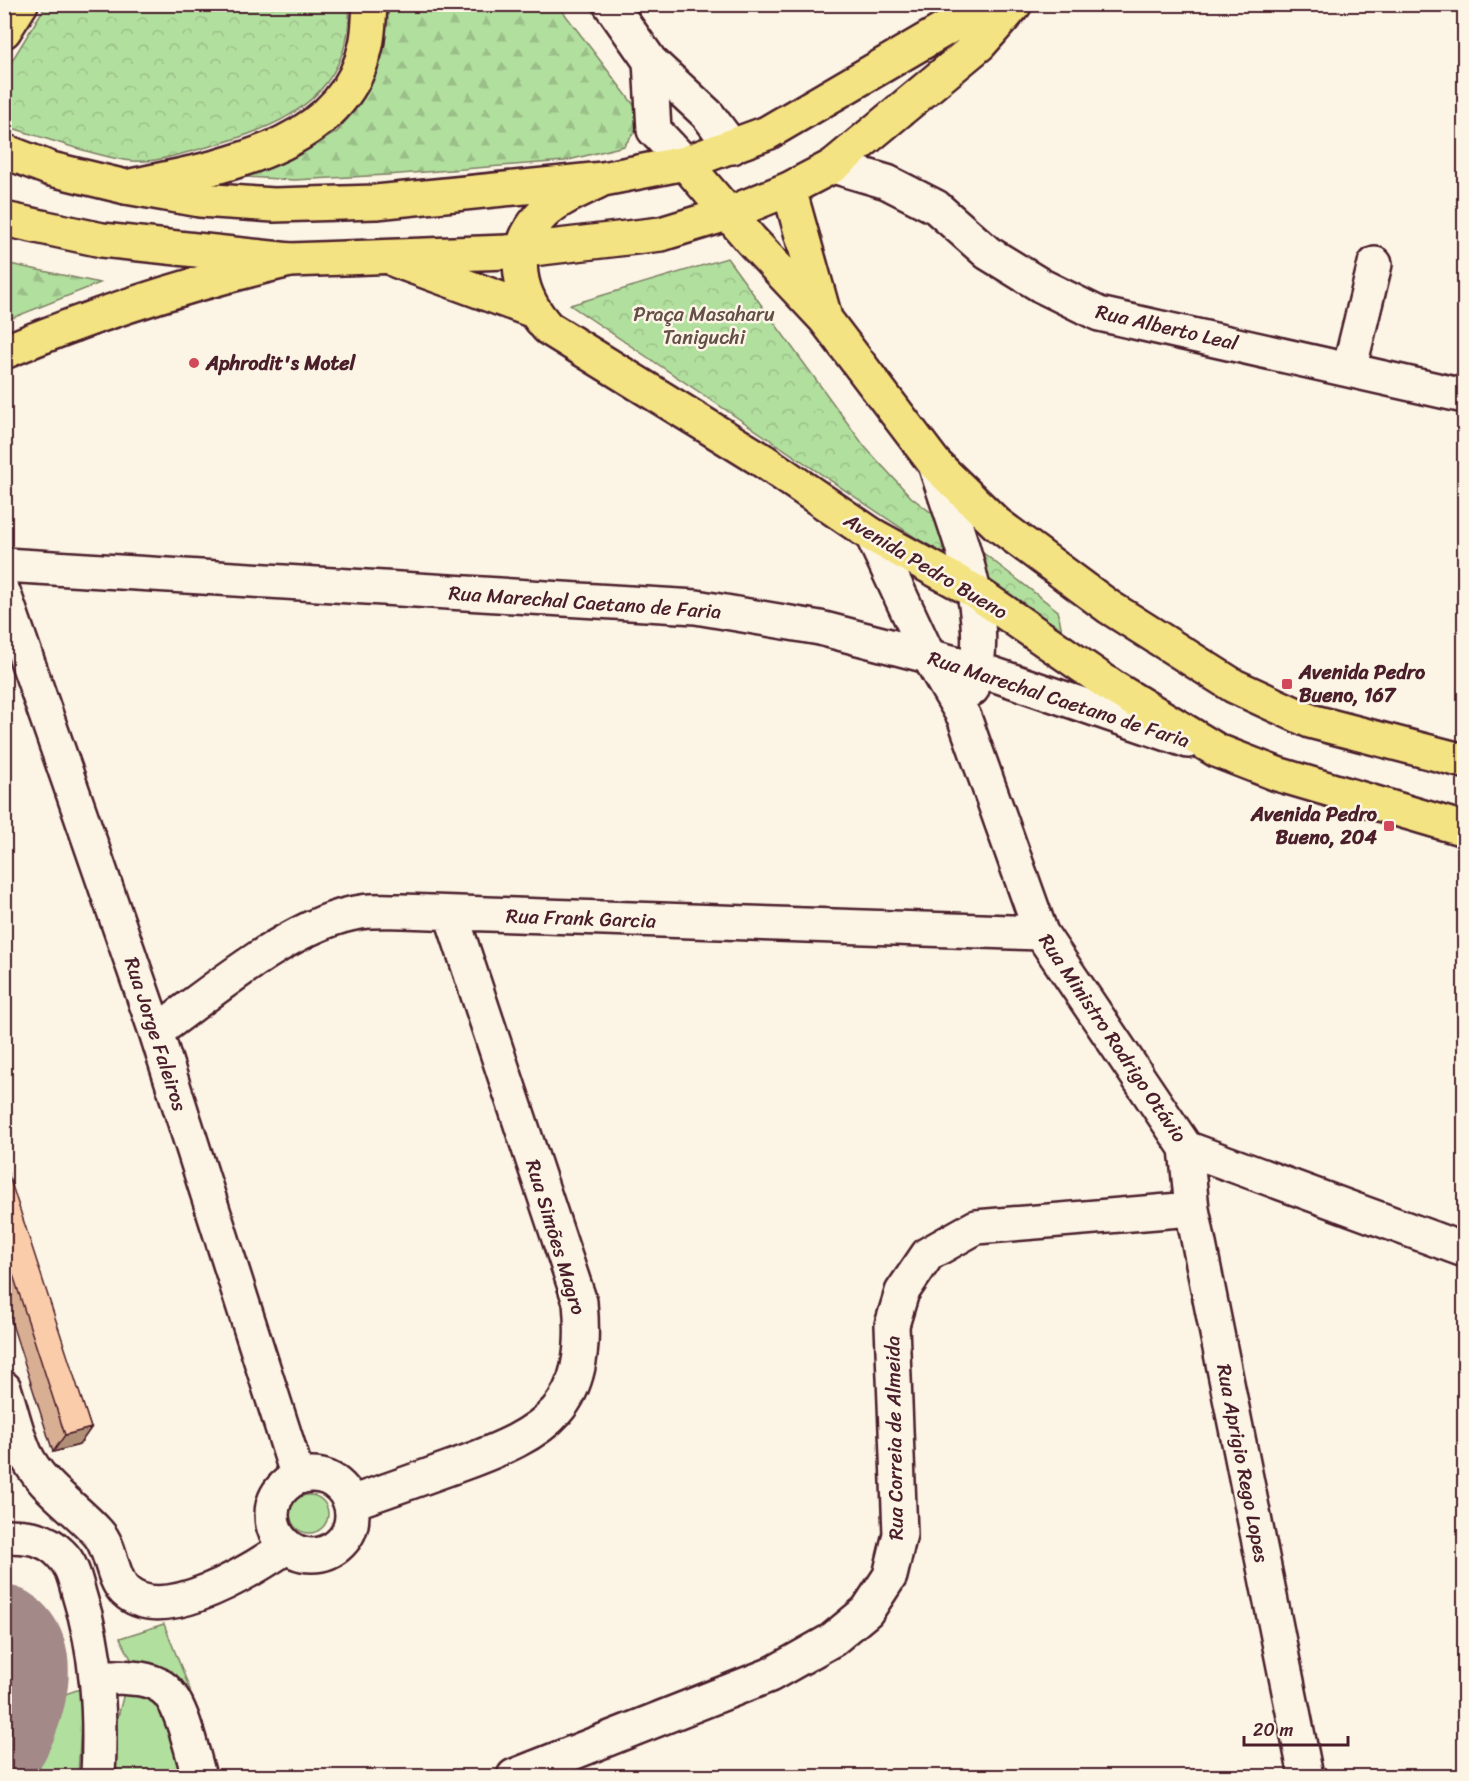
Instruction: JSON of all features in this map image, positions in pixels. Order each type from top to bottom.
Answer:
[{"type":"main road","points":[[4,31],[21,4]]},
{"type":"main road","points":[[126,187],[240,159],[280,144],[326,118],[352,82],[366,46],[370,4]]},
{"type":"main road","points":[[4,151],[51,169],[126,187],[200,200],[274,205],[376,202],[603,179],[685,163],[767,133],[988,4]]},
{"type":"main road","points":[[12,221],[102,240],[290,260],[522,251],[661,234],[730,213],[789,189],[833,166],[980,44],[1015,4]]},
{"type":"main road","points":[[685,163],[825,319],[935,464],[997,524],[1109,607],[1234,686],[1310,722],[1464,760]]},
{"type":"main road","points":[[522,251],[534,225],[551,207],[603,179]]},
{"type":"main road","points":[[789,189],[825,319]]},
{"type":"main road","name":"Avenida Pedro Bueno","points":[[522,251],[522,282],[531,309],[548,328],[762,460],[872,535],[974,591],[1114,688],[1218,751],[1277,774],[1464,830]]},
{"type":"main road","points":[[381,255],[531,309]]},
{"type":"main road","points":[[4,352],[57,330],[213,278],[290,260]]},
{"type":"street","points":[[610,4],[650,61],[708,115],[732,147]]},
{"type":"street","points":[[650,61],[654,130],[685,163]]},
{"type":"street","name":"Rua Alberto Leal","points":[[833,166],[887,182],[936,207],[988,253],[1042,286],[1100,314],[1464,396]]},
{"type":"street","points":[[1349,370],[1375,264]]},
{"type":"street","points":[[935,464],[974,591],[979,624],[978,669],[964,717]]},
{"type":"street","name":"Rua Ministro Rodrigo Otávio","points":[[872,535],[929,657],[964,717],[1041,933],[1186,1148],[1464,1250]]},
{"type":"street","name":"Rua Marechal Caetano de Faria","points":[[4,565],[696,608],[820,628],[978,669],[1218,751]]},
{"type":"street","name":"Rua Jorge Faleiros","points":[[4,594],[156,1032],[298,1477]]},
{"type":"street","name":"Rua Frank Garcia","points":[[156,1032],[280,945],[330,921],[360,912],[402,911],[1041,933]]},
{"type":"street","name":"Rua Simões Magro","points":[[350,1503],[508,1447],[543,1426],[560,1407],[580,1363],[583,1335],[580,1302],[451,914]]},
{"type":"street","name":"Rua Aprigio Rego Lopes","points":[[1186,1148],[1192,1209],[1306,1776]]},
{"type":"street","name":"Rua Correia de Almeida","points":[[514,1776],[770,1676],[832,1640],[867,1611],[890,1576],[900,1534],[892,1325],[902,1292],[928,1254],[976,1227],[1192,1209]]},
{"type":"street","points":[[4,1388],[25,1453],[40,1475],[101,1535],[124,1590],[143,1601],[158,1604],[204,1593],[259,1565],[286,1547]]},
{"type":"street","points":[[311,1475],[335,1482],[350,1503],[352,1518],[348,1532],[340,1544],[327,1553],[314,1556],[299,1554],[286,1547],[275,1534],[271,1517],[274,1501],[283,1486],[298,1477],[311,1475]]},
{"type":"street","points":[[4,1536],[37,1538],[61,1554],[71,1567],[89,1626],[97,1676],[100,1730],[98,1776]]},
{"type":"street","points":[[97,1676],[145,1680],[162,1687],[172,1698],[182,1719],[199,1776]]},
{"type":"green space","points":[[46,5],[350,5],[346,41],[338,65],[325,85],[290,115],[269,126],[223,143],[153,160],[133,161],[94,153],[5,126],[5,72]]},
{"type":"green space","points":[[389,5],[558,5],[637,109],[639,126],[624,146],[565,161],[294,180],[245,177],[288,160],[337,132],[368,91],[384,50]]},
{"type":"green space","name":"Praça Masaharu Taniguchi","points":[[727,258],[865,447],[911,497],[1058,611],[1063,637],[570,305]]},
{"type":"green space","points":[[5,263],[100,283],[5,321]]},
{"type":"green space","points":[[309,1495],[323,1500],[328,1514],[323,1528],[309,1533],[295,1528],[290,1514],[295,1500]]},
{"type":"green space","points":[[164,1624],[191,1692],[171,1675],[144,1667],[131,1659],[120,1638]]},
{"type":"green space","points":[[83,1688],[78,1776],[42,1776],[38,1759],[53,1698]]},
{"type":"green space","points":[[124,1693],[146,1699],[160,1707],[187,1776],[111,1776],[114,1732]]},
{"type":"building","points":[[8,1173],[91,1428],[65,1435],[4,1247],[4,1174]]},
{"type":"taxiway","points":[[4,1632],[14,1641],[20,1653],[22,1667],[19,1697],[4,1737]]},
{"type":"place","name":"Aphrodit's Motel","points":[[194,363]]},
{"type":"place","name":"Avenida Pedro Bueno, 167","points":[[1287,684]]},
{"type":"place","name":"Avenida Pedro Bueno, 204","points":[[1389,826]]}]
